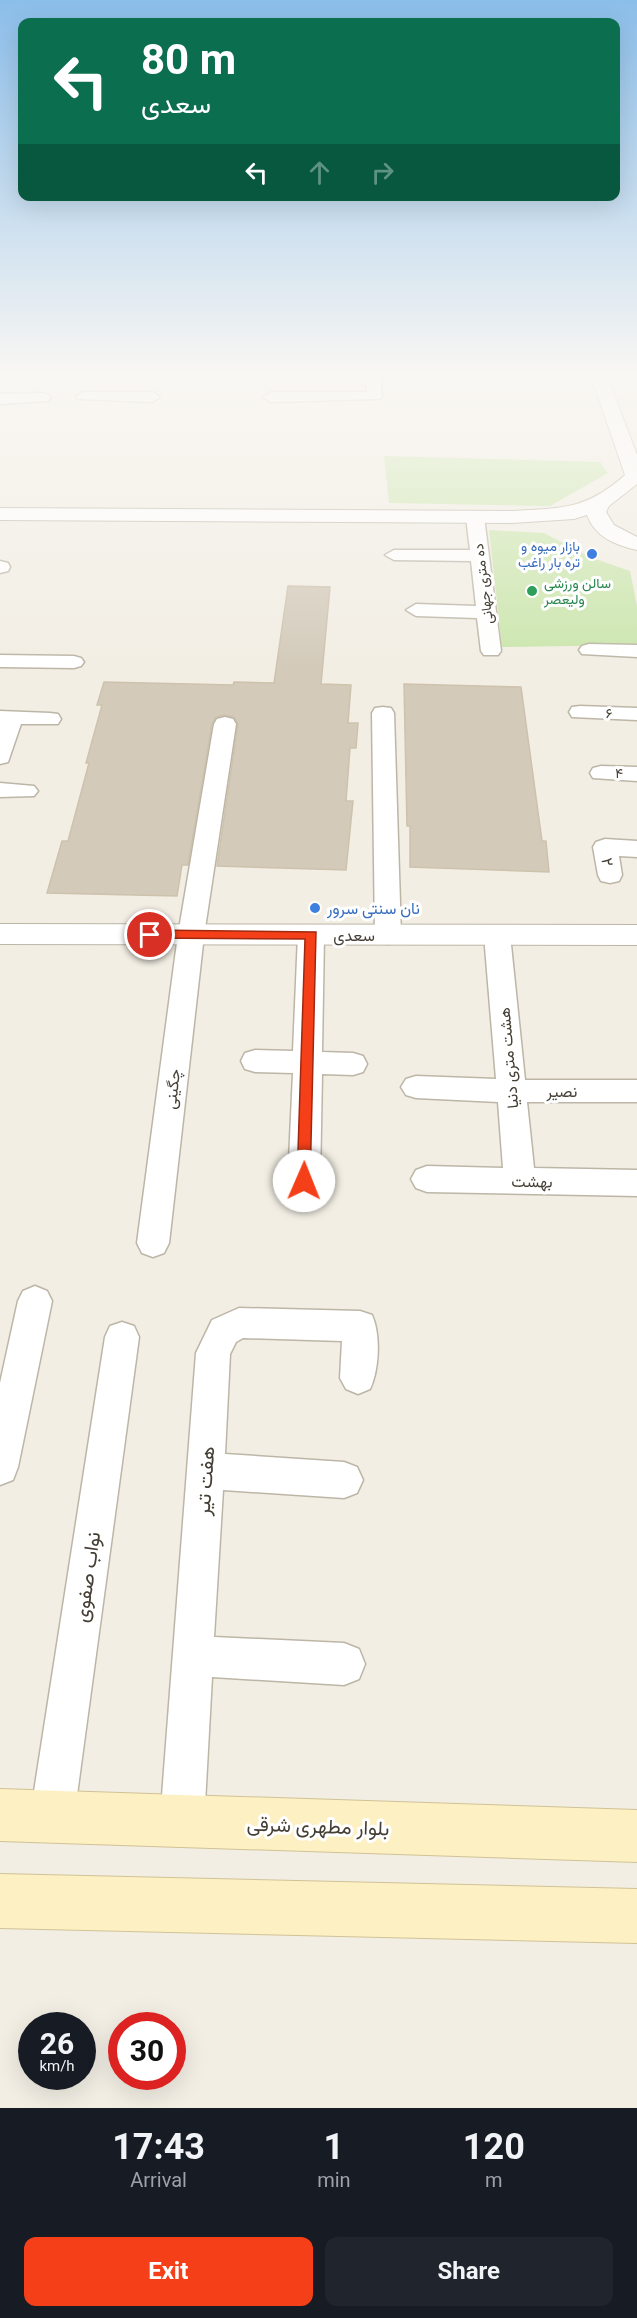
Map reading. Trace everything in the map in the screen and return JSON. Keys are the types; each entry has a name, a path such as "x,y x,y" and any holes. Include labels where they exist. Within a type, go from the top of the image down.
{"main road":[{"name":"بلوار مطهری شرقی","path":"0,1815 637,1836"},
{"path":"0,1901 637,1916"}],"street":[{"path":"627,543 598,522 596,512 608,498 635,476 633,471"},
{"path":"0,514 512,517 574,513 608,498 637,490"},
{"name":"ده متری جهانی","path":"475,517 491,651"},
{"path":"512,517 577,523 627,543"},
{"path":"394,555 480,556"},
{"path":"416,610 486,612"},
{"path":"589,650 637,651"},
{"path":"0,661 74,662"},
{"name":"۶","path":"580,712 637,714"},
{"path":"383,713 388,935"},
{"path":"0,757 7,717 50,719"},
{"name":"چگینی","path":"153,1243 191,935 225,723"},
{"name":"۴","path":"601,773 637,774"},
{"path":"0,790 26,791"},
{"name":"۲","path":"610,875 604,847 637,849"},
{"name":"سعدی","path":"0,934 637,935"},
{"path":"304,1181 311,935"},
{"name":"هشت متری دنیا","path":"497,935 520,1181"},
{"path":"255,1061 352,1064"},
{"name":"نصیر","path":"416,1086 511,1091 637,1091"},
{"name":"بهشت","path":"427,1179 637,1183"},
{"path":"0,1467 35,1301"},
{"name":"هفت تیر","path":"182,1822 213,1353 224,1331 239,1323 360,1326 358,1378"},
{"name":"نواب صفوی","path":"52,1817 122,1337"},
{"path":"206,1471 344,1480"},
{"path":"193,1656 344,1664"}],"green space":[{"path":"386,471 608,473 550,506 389,503"},
{"path":"489,530 544,533 590,557 630,571 637,606 637,645 502,647"}],"building":[{"path":"288,586 330,587 321,684 351,685 348,723 358,723 356,748 350,748 346,801 353,801 346,870 217,866 238,724 234,717 224,715 216,717 212,724 188,865 182,865 177,896 47,893 62,841 68,841 89,763 86,763 102,705 97,705 104,682 233,685 234,682 274,683"},
{"path":"404,684 521,687 542,841 546,841 549,872 410,867"}],"place":[{"name":"بازار میوه و تره بار راغب","path":"592,554"},
{"name":"سالن ورزشی ولیعصر","path":"532,591"},
{"name":"نان سنتی سرور","path":"315,908"}],"route":[{"path":"150,935 311,935 304,1181"}]}
